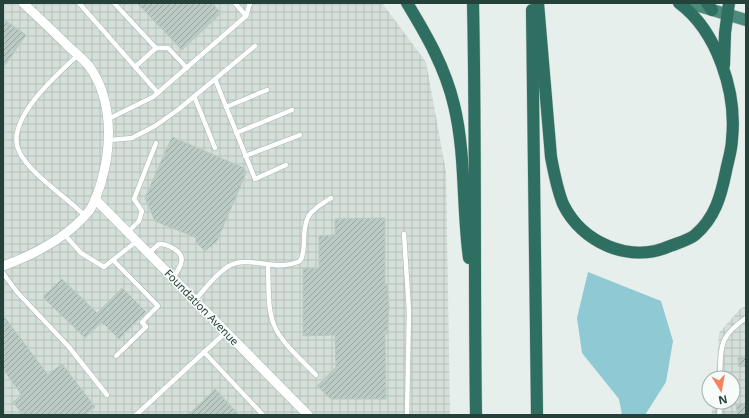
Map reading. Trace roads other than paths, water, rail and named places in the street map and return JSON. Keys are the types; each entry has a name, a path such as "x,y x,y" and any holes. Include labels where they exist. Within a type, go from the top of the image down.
{"highway":[{"path":"407,3 431,42 443,69 455,106 464,192 465,232 474,293"},
{"path":"473,3 476,183 474,293 476,415"},
{"path":"532,3 537,415"},
{"path":"538,3 554,178 564,204 572,218 590,236 611,248 635,253 658,252 695,236 717,209 732,138 732,113 724,69 726,15 729,3"},
{"path":"679,3 693,16 704,30 724,69"},
{"path":"689,3 709,7 726,15 746,20"}],"street":[{"path":"3,266 23,259 64,234 90,210 104,174 110,140 104,98 89,66 23,3"},
{"name":"Foundation Avenue","path":"95,199 308,415"}],"lane":[{"path":"79,3 158,92"},
{"path":"114,3 156,48"},
{"path":"235,3 246,16"},
{"path":"108,119 132,108 158,92 246,16 250,3"},
{"path":"110,140 132,138 155,126 179,110 215,78 255,46"},
{"path":"136,67 156,48 168,48 187,68"},
{"path":"78,55 22,115 17,133 18,151 28,164 84,215"},
{"path":"215,78 255,179 286,165"},
{"path":"226,107 267,90"},
{"path":"194,96 215,148"},
{"path":"236,132 292,110"},
{"path":"246,156 300,135"},
{"path":"128,232 139,221 142,210 134,199 156,143"},
{"path":"195,300 225,268 235,263 248,262 268,266 281,266 300,261 303,256 304,223 312,210 331,198"},
{"path":"64,234 81,253 104,267 137,241"},
{"path":"404,234 409,311 407,415"},
{"path":"149,253 159,244 168,245 176,250 182,259 181,264 173,278"},
{"path":"113,260 158,306 142,322 146,326 116,356"},
{"path":"268,266 269,306 274,324 280,335 316,375"},
{"path":"3,273 17,292 69,347 107,395"},
{"path":"721,370 723,341 734,327 746,318"},
{"path":"136,415 226,332"},
{"path":"204,352 263,415"}],"water":[{"path":"588,272 661,301 673,341 666,382 645,415 622,415 619,399 582,353 577,318"}]}
